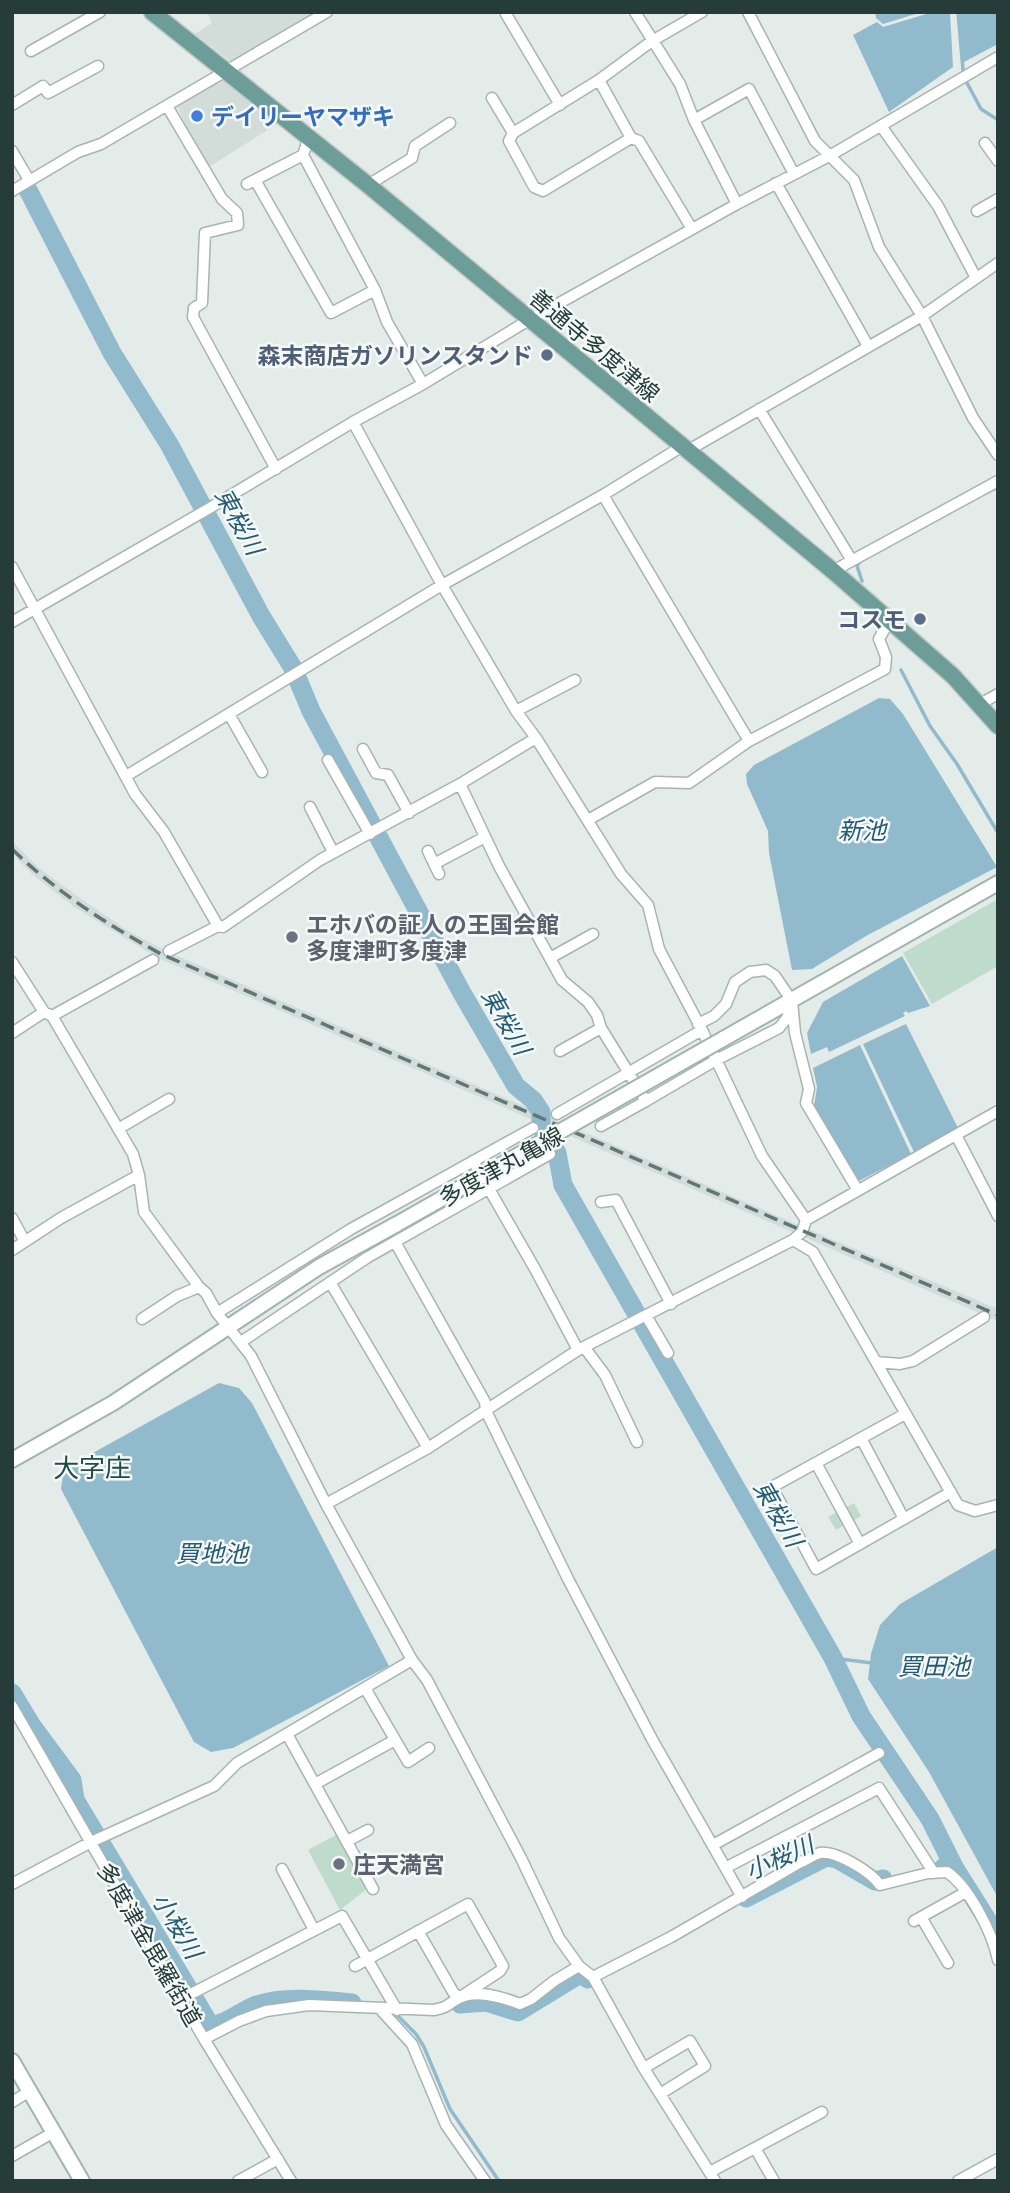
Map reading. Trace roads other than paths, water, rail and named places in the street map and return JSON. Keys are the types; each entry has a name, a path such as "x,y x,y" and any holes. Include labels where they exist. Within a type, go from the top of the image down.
{"main road":[{"name":"善通寺多度津線","path":"152,12 368,185 890,619 953,676 998,726"},
{"name":"多度津丸亀線","path":"12,1461 113,1404 319,1267 792,1002 998,883"},
{"path":"12,2061 82,2181"}],"street":[{"path":"31,51 100,12"},
{"path":"12,191 78,152 101,144 327,12"},
{"path":"635,12 680,84 694,120 737,204"},
{"path":"631,138 543,191 534,187 509,141 513,133 599,80 652,41 702,12"},
{"path":"748,12 815,141 854,180 879,247 922,316 973,418 998,456"},
{"path":"506,14 560,105"},
{"path":"12,622 529,320 831,155 998,57"},
{"path":"12,105 43,86 48,93 98,66"},
{"path":"599,80 631,138 639,141 692,229"},
{"path":"694,120 749,89 794,174"},
{"path":"492,98 513,133"},
{"path":"167,106 222,199 237,213 238,225 205,233 202,303 194,307 193,317 276,469"},
{"path":"368,185 412,158 415,146 450,123"},
{"path":"881,126 938,206 976,278"},
{"path":"309,137 303,155 251,182 331,313 375,289"},
{"path":"985,143 998,161"},
{"path":"12,151 29,180"},
{"path":"303,155 375,289 387,322 423,384"},
{"path":"776,183 869,346"},
{"path":"977,211 998,200"},
{"path":"126,776 442,586 922,316 998,263"},
{"path":"759,409 851,559"},
{"path":"353,422 442,586 516,711 536,738 621,874 648,905 659,949 762,1156 806,1220"},
{"path":"832,571 998,481"},
{"path":"603,495 749,741"},
{"path":"12,567 135,794 163,832 218,926"},
{"path":"588,820 655,782 689,783 749,741 884,669 886,657 879,639 890,619"},
{"path":"516,711 553,686 575,680"},
{"path":"980,704 998,694"},
{"path":"229,714 262,772"},
{"path":"169,951 218,926 223,927 333,852 460,785 536,738"},
{"path":"363,749 376,773 388,775 409,813"},
{"path":"328,760 376,831"},
{"path":"460,785 562,979 588,1002 597,1015 601,1028 646,1101"},
{"path":"310,807 333,852"},
{"path":"434,864 485,837"},
{"path":"428,851 439,874"},
{"path":"550,958 593,934"},
{"path":"12,1033 153,960"},
{"path":"12,962 48,1014 134,1154 144,1212 251,1356 326,1504 412,1660 427,1680 521,1858 559,1938 579,1966 593,1977 644,2068 712,2176 755,2148 822,2112"},
{"path":"557,1114 700,1027 726,1004 735,982 750,972 766,970 775,976 792,1002 795,1033 809,1089 806,1103 857,1189"},
{"path":"601,1126 716,1060 779,1028 787,1018 792,1002"},
{"path":"560,1051 601,1028"},
{"path":"118,1129 169,1099"},
{"path":"326,1504 428,1448 581,1349 793,1240 802,1232 806,1220 998,1111"},
{"path":"217,1313 351,1229 533,1128"},
{"path":"956,1135 998,1216"},
{"path":"241,1342 395,1242 550,1154"},
{"path":"473,1161 581,1349 605,1375 637,1443"},
{"path":"12,1250 24,1240 139,1175"},
{"path":"601,1202 616,1200 671,1304"},
{"path":"12,1218 24,1240"},
{"path":"793,1240 813,1251 958,1505 975,1511 998,1506"},
{"path":"395,1242 485,1402 486,1410 580,1602 653,1741 743,1896"},
{"path":"330,1282 428,1448"},
{"path":"142,1319 177,1296 199,1287"},
{"path":"876,1362 900,1364 913,1361 984,1317"},
{"path":"643,1319 668,1353"},
{"path":"905,1414 772,1487 816,1569 951,1492"},
{"path":"861,1438 904,1519"},
{"path":"816,1463 860,1544"},
{"path":"12,1884 92,1842 214,1786 237,1763 412,1660"},
{"path":"365,1688 408,1762 429,1748"},
{"name":"多度津金毘羅街道","path":"12,1706 204,2039 291,2181"},
{"path":"287,1734 373,1889"},
{"path":"315,1784 395,1740"},
{"path":"713,1845 879,1753"},
{"path":"727,1867 879,1788 932,1870"},
{"path":"347,1841 368,1830"},
{"path":"593,1977 671,1937 819,1853 835,1853 877,1882 932,1870 947,1872 962,1884 995,1945 998,1960"},
{"path":"282,1869 299,1889 314,1930"},
{"path":"948,1963 918,1919 966,1892"},
{"path":"204,2039 266,2011 309,2006 381,2010 441,2009 448,2007 500,1971 503,1966 468,1904 355,1966"},
{"path":"181,1998 342,1916 397,2010"},
{"path":"418,1931 459,1998 499,1996 520,2004 579,1966"},
{"path":"381,2010 412,2044 446,2125 485,2181"},
{"path":"644,2068 690,2042 705,2066 660,2094"},
{"path":"12,2102 30,2091"},
{"path":"12,2156 54,2132"},
{"path":"755,2148 774,2181"},
{"path":"238,2181 278,2159"},
{"path":"958,2181 998,2159"}],"water":[{"path":"875,12 922,12 883,24 876,18"},
{"path":"933,12 950,12 953,67 889,112 853,35 877,22 883,27"},
{"path":"959,12 998,12 998,44 962,63"},
{"name":"新池","path":"879,698 890,699 903,714 997,867 866,936 812,969 792,970 769,853 768,831 747,784 746,774 754,765"},
{"path":"902,956 930,1006 908,1013 906,1011 903,1013 905,1016 829,1052 827,1047 811,1054 807,1033 823,1002"},
{"path":"906,1024 958,1128 914,1152 863,1044"},
{"path":"860,1045 911,1154 858,1180 814,1106 817,1087 813,1068"},
{"name":"買地池","path":"219,1383 239,1388 252,1403 389,1666 233,1748 211,1752 194,1742 61,1489 64,1469"},
{"name":"買田池","path":"998,1547 998,1898 929,1772 868,1679 871,1654 880,1625 900,1604"}],"waterway":[{"path":"958,12 963,70"},
{"path":"967,83 981,109 998,120"},
{"name":"東桜川","path":"27,188 112,353 169,444 261,616 293,668 311,711 462,993 516,1086 533,1100 541,1112 541,1127 557,1153 563,1185 833,1658 861,1716 930,1819 954,1867"},
{"path":"988,492 998,487"},
{"path":"860,561 857,566 862,581"},
{"path":"901,670 930,726 957,764 998,833"},
{"path":"833,1658 872,1663"},
{"name":"小桜川","path":"12,1693 32,1726 72,1780 75,1800 210,2025 227,2021 254,2006 278,2000 352,2003"},
{"name":"小桜川","path":"746,1898 826,1857 837,1859 875,1881 883,1879"},
{"name":"小桜川","path":"943,1868 954,1867 998,1937"},
{"name":"小桜川","path":"460,2004 486,2002 518,2012 577,1976 582,1975 588,1979"},
{"path":"395,2013 416,2034 450,2109 499,2181"}],"railway":[{"path":"12,849 83,907 161,954 998,1315"}],"place":[{"name":"デイリーヤマザキ","path":"197,116"},
{"name":"森末商店ガソリンスタンド","path":"547,355"},
{"name":"コスモ","path":"920,619"},
{"name":"エホバの証人の王国会館 多度津町多度津","path":"292,937"},
{"name":"庄天満宮","path":"339,1864"}],"district":[{"name":"大字庄","path":"92,1467"}]}
